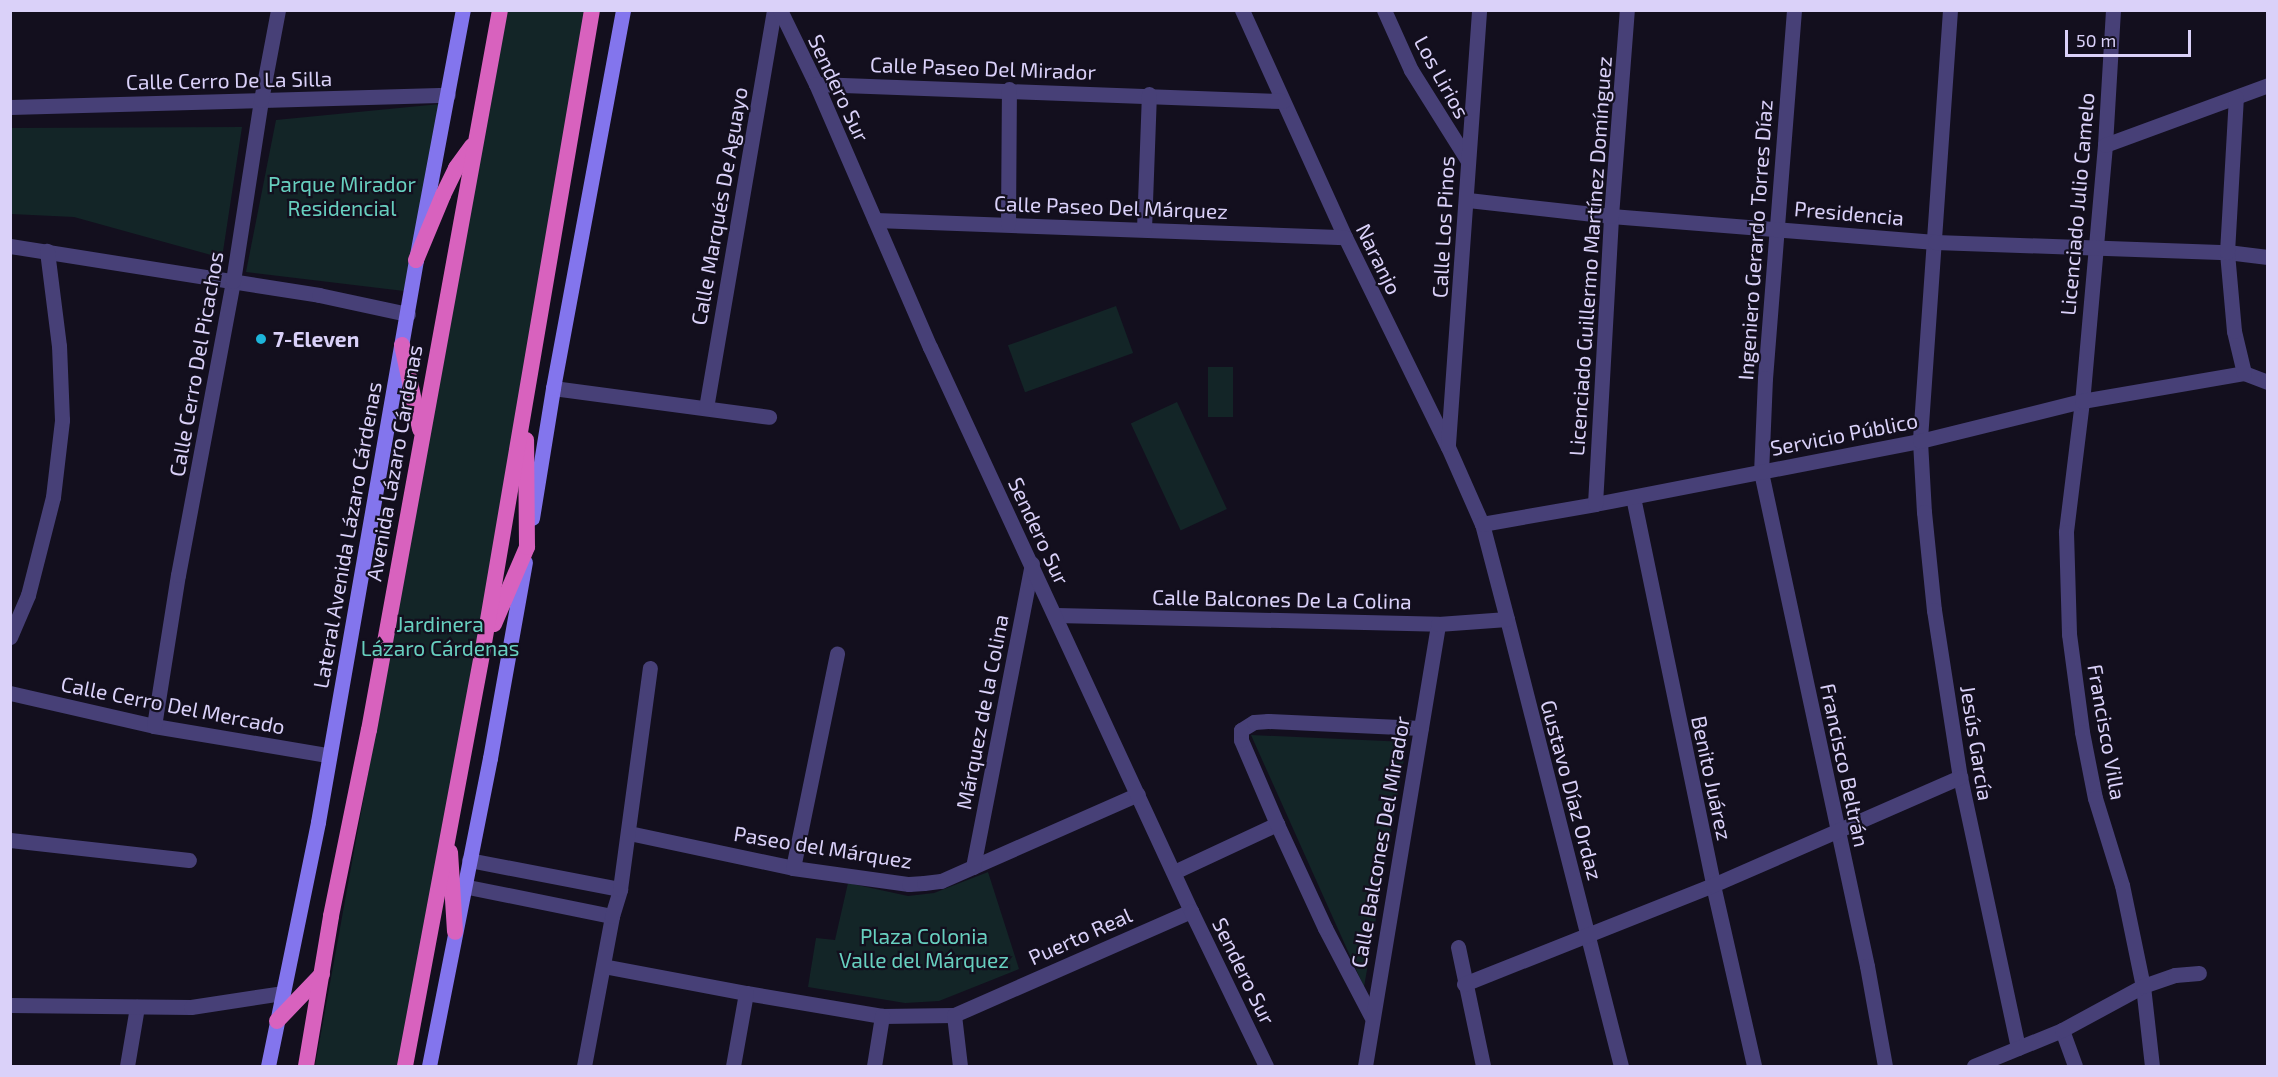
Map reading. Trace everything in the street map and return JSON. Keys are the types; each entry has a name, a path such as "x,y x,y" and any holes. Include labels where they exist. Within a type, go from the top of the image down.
{"highway":[{"name":"Avenida Lázaro Cárdenas","path":"306,1066 500,10"},
{"path":"405,1066 483,649 592,12"},
{"path":"416,260 447,186 474,143"},
{"path":"402,345 422,439"},
{"path":"483,649 527,547 526,400"},
{"path":"453,802 448,830 455,932"},
{"path":"277,1021 322,974"}],"main road":[{"name":"Lateral Avenida Lázaro Cárdenas","path":"268,1066 318,822 416,260 463,10"},
{"path":"429,1066 463,885 490,758 553,388 623,10"}],"street":[{"name":"Calle Cerro Del Picachos","path":"154,726 178,575 233,281 261,100 278,10"},
{"name":"Calle Marqués De Aguayo","path":"706,408 774,10"},
{"name":"Sendero Sur","path":"780,10 816,84 930,347 1191,910 1266,1066"},
{"name":"Naranjo","path":"1242,10 1344,237 1448,447 1482,524"},
{"name":"Los Lirios","path":"1384,10 1411,70 1468,161"},
{"name":"Calle Los Pinos","path":"1448,447 1468,200 1468,161 1479,10"},
{"name":"Licenciado Guillermo Martínez Domínguez","path":"1595,504 1611,216 1627,10"},
{"name":"Ingeniero Gerardo Torres Díaz","path":"1761,472 1765,378 1794,10"},
{"name":"Jesús García","path":"1950,10 1920,441 1924,512 1934,610 1960,777 2018,1048"},
{"name":"Licenciado Julio Camelo","path":"2082,401 2094,247 2105,145 2113,10"},
{"name":"Calle Paseo Del Mirador","path":"816,84 1149,94 1283,101"},
{"path":"2105,145 2268,84"},
{"path":"1008,224 1010,89"},
{"path":"1144,229 1149,94"},
{"name":"Calle Cerro De La Silla","path":"10,107 448,95"},
{"path":"2236,97 2227,252 2234,331 2244,373 2268,382"},
{"name":"Presidencia","path":"1468,200 1611,216 1935,242 2227,252 2268,257"},
{"name":"Calle Paseo Del Márquez","path":"876,220 1344,237"},
{"path":"10,246 319,295 408,314"},
{"path":"10,637 28,595 53,497 62,420 59,346 46,251"},
{"name":"Servicio Público","path":"1482,524 1920,441 2082,401 2192,384 2213,376 2244,373"},
{"path":"553,388 769,417"},
{"name":"Francisco Villa","path":"2082,401 2066,532 2069,634 2082,732 2095,798 2121,885 2143,986 2152,1066"},
{"name":"Francisco Beltrán","path":"1761,472 1867,966 1885,1066"},
{"name":"Benito Juárez","path":"1633,497 1713,885 1754,1066"},
{"name":"Gustavo Díaz Ordaz","path":"1482,524 1621,1066"},
{"name":"Márquez de la Colina","path":"973,867 1032,564"},
{"name":"Calle Balcones De La Colina","path":"1056,615 1438,624 1507,619"},
{"name":"Calle Balcones Del Mirador","path":"1365,1066 1371,1016 1438,624"},
{"path":"793,868 837,653"},
{"path":"584,1066 612,916 620,890 650,668"},
{"name":"Calle Cerro Del Mercado","path":"10,693 154,726 328,755"},
{"path":"1371,1016 1325,928 1277,824 1240,740 1241,730 1246,725 1268,721 1421,728"},
{"path":"1464,984 1713,885 1960,777"},
{"name":"Paseo del Márquez","path":"629,833 793,868 909,884 941,881 1138,794"},
{"path":"1174,872 1277,824"},
{"path":"10,840 189,860"},
{"path":"469,860 620,890"},
{"path":"463,885 612,916"},
{"name":"Puerto Real","path":"954,1015 1191,910"},
{"path":"1458,947 1483,1066"},
{"path":"603,966 882,1016 954,1015 960,1066"},
{"path":"1974,1066 2062,1030 2143,986 2175,975 2199,973"},
{"path":"10,1005 191,1007 282,993"},
{"path":"733,1066 746,993"},
{"path":"128,1066 137,1007"},
{"path":"874,1066 882,1016"},
{"path":"2062,1030 2075,1066"}],"green space":[{"name":"Jardinera Lázaro Cárdenas","path":"500,11 596,11 402,1066 315,1066 407,559"},
{"name":"Parque Mirador Residencial","path":"440,104 404,291 246,272 276,120"},
{"path":"242,127 222,258 74,217 11,214 11,128"},
{"path":"1116,306 1133,353 1025,392 1008,345"},
{"path":"1208,367 1233,367 1233,417 1208,417"},
{"path":"1177,402 1227,509 1181,530 1131,424"},
{"path":"1251,735 1407,742 1364,987"},
{"name":"Plaza Colonia Valle del Márquez","path":"988,872 1019,969 939,1001 905,1003 808,987 816,938 835,940 848,883 908,896 934,893"}],"place":[{"name":"7-Eleven","path":"261,339"}]}
